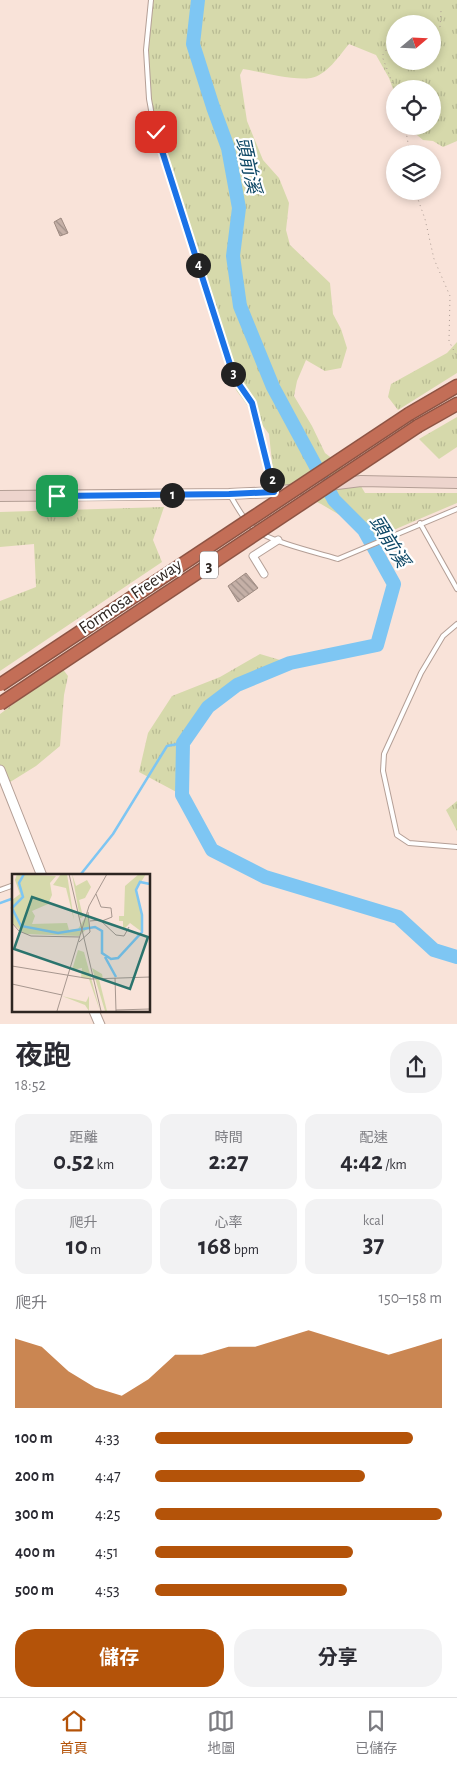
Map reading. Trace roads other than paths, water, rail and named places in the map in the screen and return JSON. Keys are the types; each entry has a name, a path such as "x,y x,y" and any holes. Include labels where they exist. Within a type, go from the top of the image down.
{"highway":[{"name":"Formosa Freeway","path":"0,685 409,414 457,386"},
{"name":"Formosa Freeway","path":"0,704 418,426 457,404"}],"main road":[{"path":"0,496 229,494 274,492 361,481 457,482"}],"street":[{"path":"264,574 253,556 278,540"},
{"path":"0,770 41,874"},
{"path":"94,1012 100,1024"}],"lane":[{"path":"151,0 146,50 149,100 156,132 234,377 252,403 274,492"},
{"path":"229,494 239,510 256,530 278,540 338,559 457,509"},
{"path":"420,523 457,589"},
{"path":"457,624 443,636 421,673 384,754 383,770 397,835 409,843 457,847"},
{"path":"0,890 12,886"}],"waterway":[{"name":"頭前溪","path":"198,0 193,44 228,148 239,208 233,256 240,306 273,387 334,500 364,530 394,584 377,645 290,663 237,685 208,707 183,743 182,795 212,850 265,877 398,917 434,950 457,957"},
{"path":"81,874 113,834 167,746 183,743"},
{"path":"0,903 12,899"}]}
